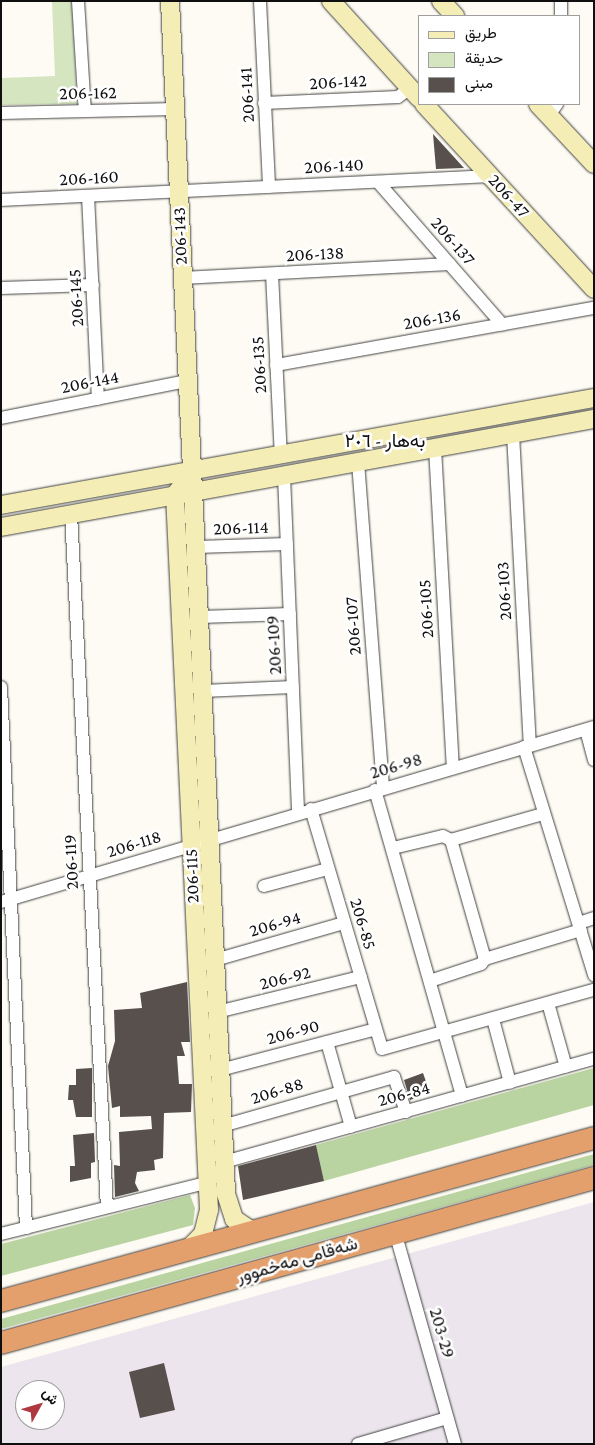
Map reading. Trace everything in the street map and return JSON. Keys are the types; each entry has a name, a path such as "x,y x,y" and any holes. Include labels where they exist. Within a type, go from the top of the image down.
{"highway":[{"path":"1,1301 594,1138"},
{"name":"شەقامی مەخموور","path":"1,1343 594,1178"}],"street":[{"path":"78,1 85,111"},
{"name":"206-143","path":"170,1 186,381 194,492"},
{"name":"206-141","path":"260,1 269,187"},
{"path":"331,1 414,93"},
{"path":"441,1 454,15"},
{"path":"560,15 561,1"},
{"name":"206-142","path":"264,103 398,97 414,93"},
{"name":"206-47","path":"425,105 594,289"},
{"path":"550,107 594,164"},
{"name":"206-162","path":"1,113 175,109"},
{"name":"206-140","path":"178,191 490,176"},
{"name":"206-137","path":"378,182 502,324"},
{"name":"206-160","path":"1,200 178,191"},
{"name":"206-145","path":"88,196 98,399"},
{"name":"206-138","path":"182,278 450,264"},
{"name":"206-135","path":"272,274 281,454"},
{"path":"1,288 92,285"},
{"name":"206-136","path":"276,365 594,308"},
{"name":"206-144","path":"1,418 186,381"},
{"path":"1,505 594,398"},
{"path":"1,527 594,419"},
{"name":"206-103","path":"512,434 527,746 543,814 593,972"},
{"name":"206-105","path":"434,448 453,768"},
{"name":"206-107","path":"358,462 379,789 393,848 462,1096"},
{"path":"176,495 193,471"},
{"name":"206-109","path":"284,476 293,687 304,810"},
{"name":"206-115","path":"194,492 226,1203"},
{"name":"206-115","path":"176,495 208,1206 203,1234 188,1249"},
{"name":"206-119","path":"71,514 107,1208"},
{"name":"206-114","path":"197,547 287,544"},
{"path":"200,617 290,614"},
{"path":"1,687 7,901 26,1228"},
{"path":"203,691 293,687"},
{"path":"590,728 594,760"},
{"name":"206-98","path":"210,843 304,810 590,728"},
{"name":"206-85","path":"304,810 328,868 382,1049 445,1034"},
{"path":"393,848 443,836 451,840 543,814"},
{"path":"451,840 485,959"},
{"name":"206-118","path":"7,901 191,846 210,843"},
{"path":"264,886 328,868"},
{"path":"430,980 481,964 485,959 580,926 594,918"},
{"name":"206-94","path":"215,960 344,923"},
{"name":"206-92","path":"217,1012 361,977"},
{"path":"445,1034 594,990"},
{"path":"548,1003 566,1067"},
{"path":"493,1019 510,1083"},
{"name":"206-90","path":"220,1070 376,1029"},
{"path":"327,1042 351,1126"},
{"name":"206-84","path":"224,1162 594,1059"},
{"name":"206-88","path":"222,1126 341,1090 394,1077 406,1112"},
{"path":"1,1234 206,1183"},
{"path":"208,1206 226,1203 241,1225 257,1231"},
{"name":"203-29","path":"395,1232 455,1444"},
{"path":"358,1444 448,1418"}],"shaded area":[{"path":"594,1202 594,1444 1,1444 1,1367"}],"green space":[{"path":"52,1 72,1 77,104 1,105 1,78 55,76"},
{"path":"594,1068 594,1105 324,1181 316,1145"},
{"path":"594,1154 594,1165 1,1329 1,1319"},
{"path":"190,1195 195,1208 193,1225 1,1276 1,1244"}],"building":[{"path":"433,134 464,168 436,169"},
{"path":"187,982 190,1042 181,1042 185,1056 177,1056 179,1084 192,1084 191,1112 164,1113 163,1158 154,1160 155,1170 137,1172 135,1183 139,1191 115,1197 114,1165 120,1166 119,1132 152,1129 151,1116 120,1117 120,1106 112,1108 108,1066 115,1041 114,1010 142,1008 140,993"},
{"path":"92,1068 92,1117 76,1117 73,1100 68,1100 69,1085 76,1085 76,1069"},
{"path":"423,1073 430,1093 410,1100 404,1080"},
{"path":"94,1133 95,1162 91,1163 91,1178 70,1182 70,1166 75,1166 73,1135"},
{"path":"316,1145 324,1181 243,1200 238,1166"},
{"path":"164,1363 175,1410 140,1418 129,1372"}],"district":[{"name":"بەهار - ٢٠٦","path":"385,441"}]}
